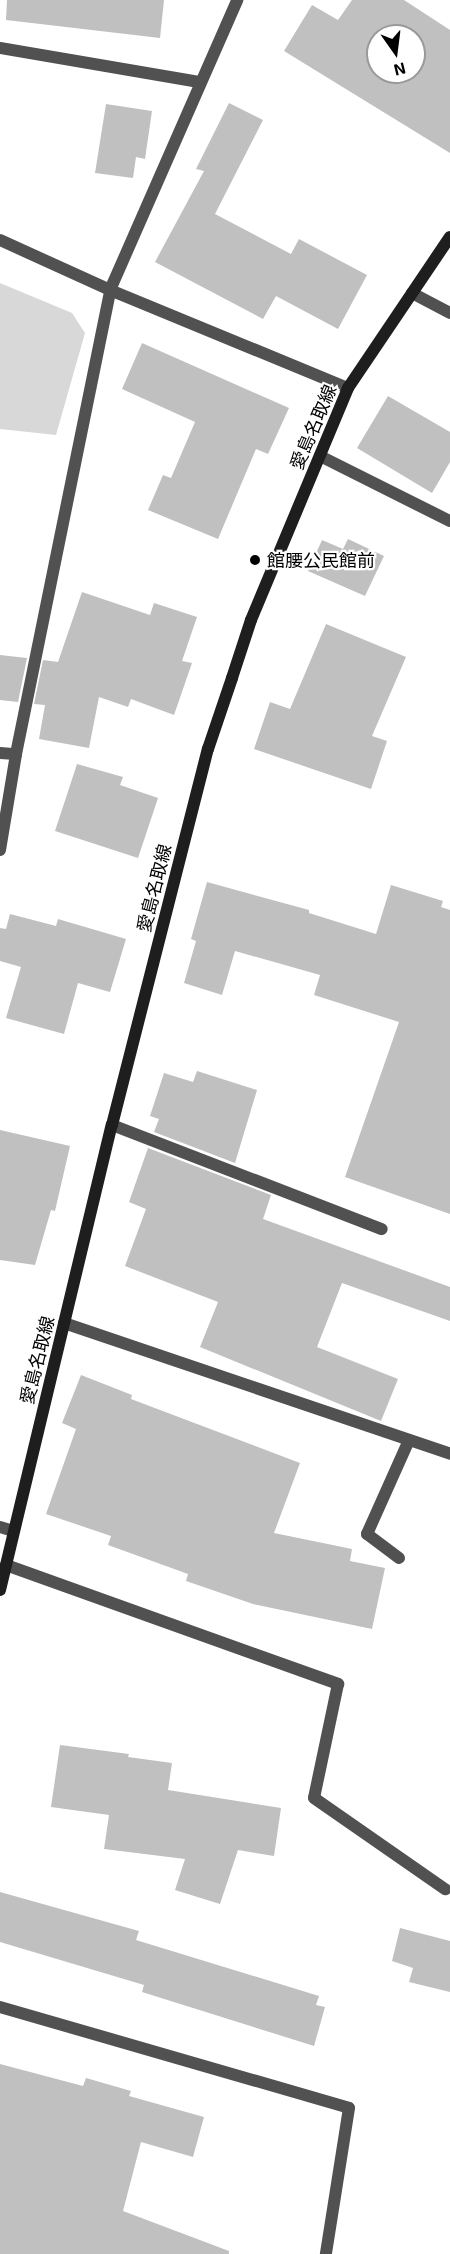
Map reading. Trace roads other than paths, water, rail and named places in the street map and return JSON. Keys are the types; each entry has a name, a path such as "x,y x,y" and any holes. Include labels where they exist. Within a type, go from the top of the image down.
{"main road":[{"name":"愛島名取線","path":"0,1590 112,1125 208,749 251,620 348,388 450,237"}],"street":[{"path":"0,850 16,754 111,290 199,82 237,0"},
{"path":"0,48 199,82"},
{"path":"0,240 111,290 348,388"},
{"path":"412,293 450,313"},
{"path":"320,456 450,521"},
{"path":"0,753 16,754"},
{"path":"112,1125 382,1229"},
{"path":"64,1323 450,1454"},
{"path":"399,1558 367,1534 409,1440"},
{"path":"0,1527 13,1531"},
{"path":"6,1565 338,1684 314,1798 445,1889"},
{"path":"0,2007 349,2108 326,2254"}],"place":[{"name":"館腰公民館前","path":"255,560"}]}
